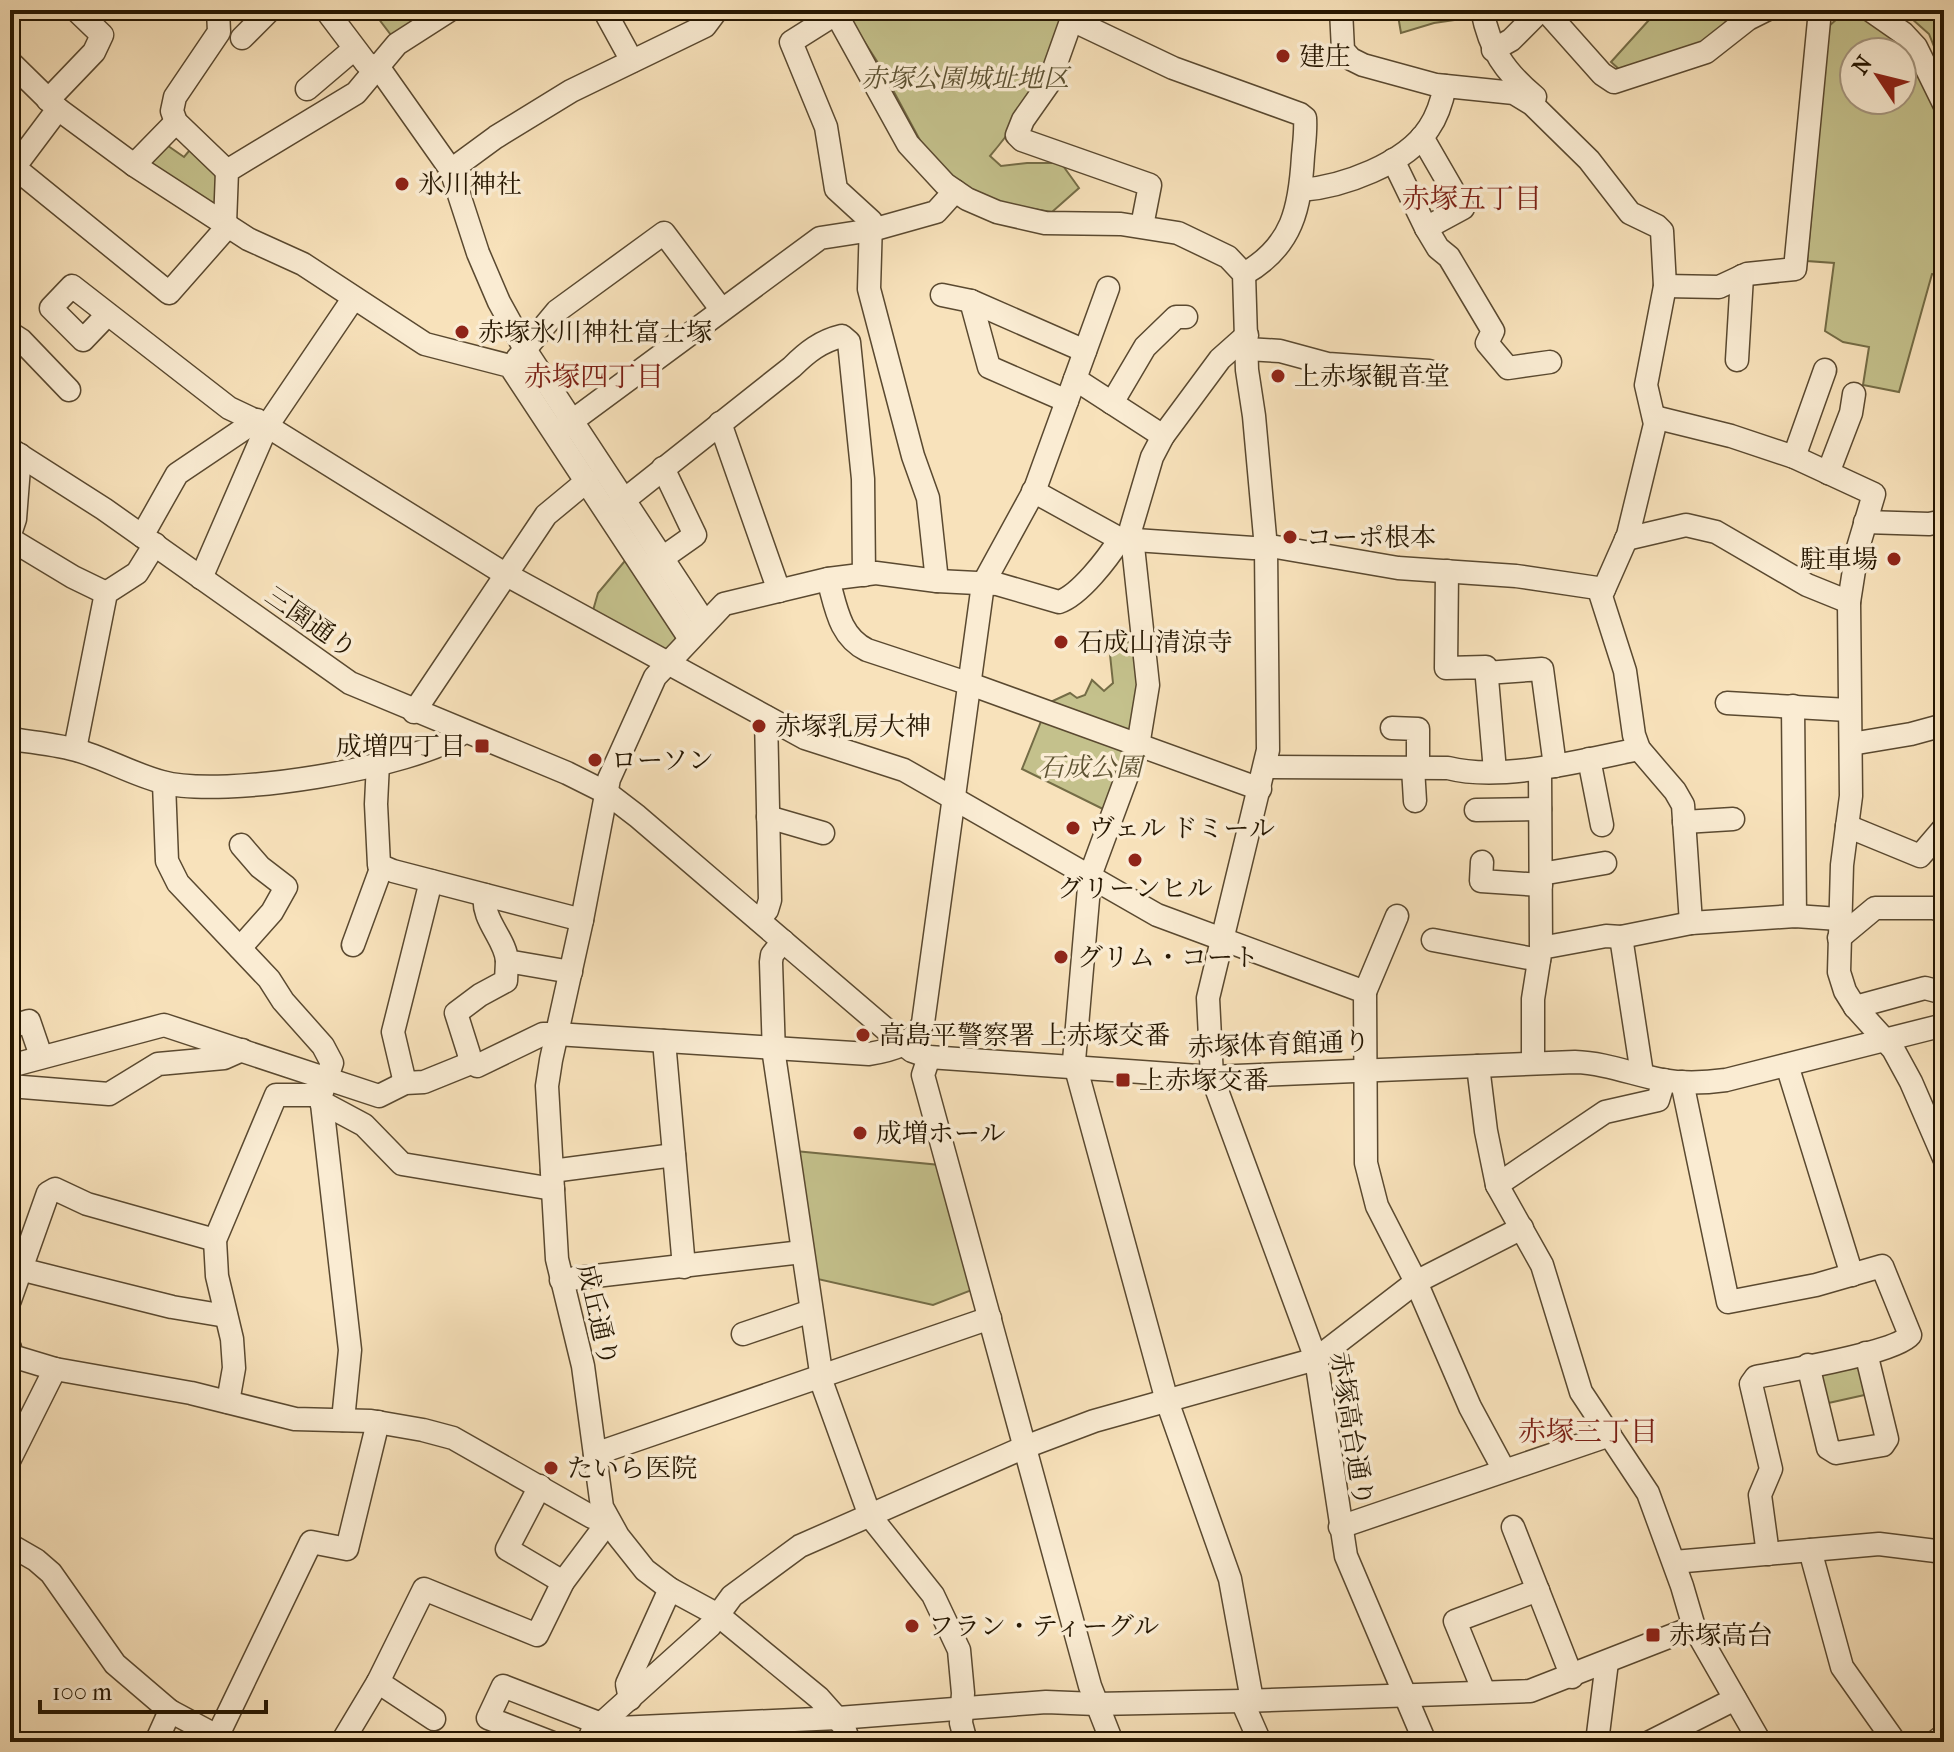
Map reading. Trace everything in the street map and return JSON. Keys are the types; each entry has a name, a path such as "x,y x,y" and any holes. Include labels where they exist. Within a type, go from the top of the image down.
{"street":[{"path":"76,10 102,35 94,52 53,104 12,170 169,293 227,225 227,171 176,122 172,111 175,97 219,32 212,14"},
{"path":"242,38 270,10"},
{"path":"326,10 366,63 379,68 451,170 478,253 518,358 698,631"},
{"path":"227,171 356,93 397,44 450,10"},
{"path":"604,10 632,61"},
{"path":"451,170 496,137 571,91 705,26 717,10"},
{"path":"1341,10 1343,50 1351,59 1415,80 1514,93 1532,104 1556,127 1604,177 1630,213 1662,231 1665,286 1646,385 1647,400 1654,417 1641,489 1626,539 1601,596 1625,671 1634,735 1639,749 1683,805 1691,923"},
{"path":"1482,10 1493,50 1506,69 1545,107 1556,127"},
{"path":"1493,50 1511,40 1543,10 1602,74 1614,82 1706,52 1748,19 1766,10"},
{"path":"1665,286 1719,287 1742,276 1795,269 1820,10"},
{"path":"1870,10 1903,33 1916,47 1944,104"},
{"path":"937,581 928,498 913,456 869,289 871,221 836,189 826,127 791,42 835,12 908,144 955,191 986,208 1045,223 1142,226 1178,233 1228,257 1244,274 1255,268 1286,236 1301,190 1306,122 1302,116 1173,68 1073,15 1049,83 1023,120 1017,135 1022,140 1150,185 1142,226"},
{"path":"307,89 354,49"},
{"path":"10,62 53,104 134,165 248,239 303,264 425,344 518,358"},
{"path":"1301,190 1325,187 1359,176 1393,160 1422,137 1441,106 1445,86"},
{"path":"134,165 176,122"},
{"path":"1422,137 1463,208 1426,228"},
{"path":"1393,160 1426,228 1438,248 1449,257 1493,331 1487,343 1508,368 1550,362"},
{"path":"564,427 820,238 872,230 936,212 955,191"},
{"path":"518,358 557,311 664,233 721,309"},
{"name":"赤塚高台通り","path":"1244,274 1247,370 1266,548 1268,750 1207,1003 1212,1077 1316,1359 1340,1527 1351,1571 1425,1742"},
{"path":"1737,360 1742,276"},
{"path":"469,1061 477,1066 543,1034 869,1054 915,1038 923,1023 983,584 1033,491 1108,288"},
{"path":"942,295 971,301 1085,351"},
{"path":"201,578 262,423 353,299"},
{"path":"971,301 989,367 1067,401"},
{"path":"107,315 229,408 262,423 505,574 805,738 904,770 1157,915 1365,992"},
{"path":"1112,403 1145,347 1176,317 1186,317"},
{"path":"10,333 21,340 69,390"},
{"path":"616,507 807,352 829,339 842,336 849,342 863,479 864,575"},
{"path":"1260,1742 1247,1701 1230,1579 1167,1401 1074,1068 1090,876 1138,746 1148,685 1126,540 1152,457 1163,436 1220,359 1247,342 1328,364 1429,371"},
{"path":"1794,457 1825,370"},
{"path":"1075,379 1163,436"},
{"path":"1828,473 1851,413 1854,394"},
{"path":"1654,417 1731,436 1794,457 1874,494 1857,551 1849,602 1851,796 1839,929 1839,972 1845,991 1855,1007 1893,1049 1944,1158"},
{"path":"75,749 106,593 137,573 177,474 262,423"},
{"path":"720,423 779,591"},
{"path":"564,427 587,481 616,507"},
{"path":"15,452 15,519 10,536 73,577 106,593"},
{"name":"三園通り","path":"15,452 149,540 335,674 414,712 567,773 607,793"},
{"path":"654,564 695,535 663,468"},
{"path":"414,712 546,515 587,481"},
{"path":"1033,491 1126,540 1276,547 1398,568 1516,576 1604,589"},
{"path":"1865,522 1929,524 1944,521"},
{"path":"1626,539 1686,525 1716,532 1807,585 1849,602"},
{"name":"成丘通り","path":"849,1742 838,1718 819,1698 718,1615 670,1589 645,1570 608,1522 598,1490 583,1366 557,1259 547,1086 609,779 655,677 724,604 828,579 876,573 937,581 997,584 1059,602 1067,599 1126,540"},
{"path":"1447,571 1446,668 1486,667 1495,771"},
{"path":"828,579 840,622 855,644 1138,746 1263,778 1416,768 1448,768 1463,772 1548,767 1639,749"},
{"path":"1486,673 1542,669 1548,767 1540,809 1540,954 1533,999 1533,1062"},
{"path":"1727,703 1848,710"},
{"path":"1793,706 1795,916"},
{"path":"759,920 770,900 766,717"},
{"path":"1851,744 1944,725"},
{"path":"1392,728 1418,729 1415,801"},
{"path":"10,739 75,749 164,783 240,787 349,771 447,744 464,732"},
{"path":"1589,759 1602,825"},
{"path":"378,763 376,804 379,865 582,920"},
{"path":"164,783 167,861 178,883 269,979 283,1001 330,1055 331,1073 322,1092 350,1350 343,1420"},
{"name":"赤塚体育館通り","path":"607,793 903,1044 929,1057 1212,1077 1533,1062 1588,1063 1663,1079 1726,1080 1944,1025"},
{"path":"1476,810 1540,809"},
{"path":"768,817 823,833"},
{"path":"1684,822 1733,819"},
{"path":"1847,826 1920,856 1944,828"},
{"path":"240,948 272,912 286,887 260,867 241,845"},
{"path":"1482,862 1481,881 1541,880 1605,863"},
{"path":"353,945 382,866"},
{"path":"405,1083 393,1032 431,881"},
{"path":"228,1402 234,1368 232,1339 217,1276 215,1240 276,1095 322,1092 379,1096 405,1083 424,1082 466,1065 469,1054 456,1013 506,981 507,952 499,942 485,908 485,895"},
{"path":"1433,940 1540,954 1606,936 1621,937 1691,923 1795,916 1839,929 1875,908 1933,908 1944,911"},
{"path":"1397,916 1365,992 1366,1163 1370,1185 1470,1407 1504,1470"},
{"path":"1621,937 1728,1302 1816,1285 1882,1266 1910,1335 1906,1341 1866,1353 1756,1377 1751,1384 1771,1469 1760,1495 1768,1554"},
{"path":"783,941 772,955 771,962 773,1048 821,1377 870,1516 933,1595 959,1650 961,1723 966,1742"},
{"path":"507,961 571,972"},
{"path":"1855,1007 1925,988 1944,993"},
{"path":"10,1027 29,1021 41,1056"},
{"path":"10,1084 41,1056 164,1025 242,1050 322,1092 364,1125 402,1164 552,1180 674,1155"},
{"path":"664,1041 684,1267"},
{"path":"10,1084 109,1094 158,1064 224,1058 242,1050"},
{"path":"929,1057 923,1075 1096,1704 1112,1742"},
{"path":"1787,1065 1852,1275"},
{"path":"1478,1066 1497,1185 1542,1265 1581,1392 1648,1493 1694,1627 1760,1742"},
{"path":"1497,1185 1605,1112 1658,1100 1663,1079"},
{"path":"10,1300 48,1193 55,1189 87,1204 215,1240"},
{"path":"577,1742 594,1732 710,1626 732,1596 785,1555 816,1538 1025,1447 1094,1421 1316,1359 1416,1282 1522,1228"},
{"path":"561,1280 802,1252"},
{"path":"20,1269 172,1307 226,1316"},
{"path":"743,1334 811,1311"},
{"path":"595,1454 990,1318"},
{"path":"10,1348 12,1356 55,1369 191,1393 295,1419 378,1422 453,1438 592,1517 608,1522 563,1582 537,1635 424,1589 378,1682 342,1742"},
{"path":"1808,1365 1828,1448 1836,1453 1883,1445 1887,1439 1866,1353"},
{"path":"10,1459 55,1369"},
{"path":"10,1545 51,1573 115,1664 170,1711 223,1740 311,1542 347,1549 378,1422"},
{"path":"1340,1527 1610,1435"},
{"path":"540,1486 507,1549 563,1582"},
{"path":"1513,1527 1572,1677"},
{"path":"1674,1562 1879,1544 1944,1552"},
{"path":"1810,1550 1842,1667 1895,1742"},
{"path":"630,1699 627,1684 670,1589"},
{"path":"1484,1692 1455,1621 1538,1590"},
{"path":"550,1742 488,1718 503,1686 594,1732 1046,1702 1247,1701 1534,1690 1694,1627"},
{"path":"1597,1742 1607,1662"},
{"path":"378,1682 434,1719"},
{"path":"1650,1742 1735,1699"},
{"path":"156,1742 170,1711"},
{"path":"1935,1742 1944,1735"}],"green space":[{"path":"372,10 445,10 397,43"},
{"name":"赤塚公園城址地区","path":"844,10 1070,10 1027,104 990,156 1001,166 1061,163 1079,188 1052,212 995,203 960,189 922,144 880,66"},
{"path":"1397,10 1469,10 1469,18 1434,23 1401,33"},
{"path":"1658,10 1724,10 1728,14 1723,26 1699,44 1620,70 1611,62"},
{"path":"1847,10 1856,10 1891,36 1838,36 1838,116 1918,116 1918,68 1944,122 1944,275 1932,274 1899,392 1863,385 1869,347 1843,342 1825,331 1834,263 1807,261 1829,26"},
{"path":"1902,10 1944,11 1944,51 1937,54 1929,34"},
{"path":"161,141 184,157 195,144 223,170 221,218 138,164"},
{"path":"629,556 680,641 666,655 592,614 598,593"},
{"path":"1135,641 1142,684 1134,732 1046,704 1070,693 1077,698 1085,695 1092,680 1104,691 1113,683 1109,645"},
{"name":"石成公園","path":"1042,719 1128,752 1109,812 1022,769"},
{"path":"795,1151 940,1165 972,1290 933,1305 813,1278"},
{"path":"1857,1364 1869,1394 1824,1404 1820,1371"}],"place":[{"name":"建庄","path":"1283,56"},
{"name":"氷川神社","path":"402,184"},
{"name":"赤塚氷川神社富士塚","path":"462,332"},
{"name":"上赤塚観音堂","path":"1278,376"},
{"name":"コーポ根本","path":"1290,537"},
{"name":"駐車場","path":"1894,559"},
{"name":"石成山清涼寺","path":"1061,642"},
{"name":"赤塚乳房大神","path":"759,726"},
{"name":"成増四丁目","path":"482,746"},
{"name":"ローソン","path":"595,760"},
{"name":"ヴェル ドミール","path":"1073,828"},
{"name":"グリーンヒル","path":"1135,860"},
{"name":"グリム・コート","path":"1061,957"},
{"name":"高島平警察署 上赤塚交番","path":"863,1035"},
{"name":"上赤塚交番","path":"1123,1080"},
{"name":"成増ホール","path":"860,1133"},
{"name":"たいら医院","path":"551,1468"},
{"name":"フラン・ティーグル","path":"912,1626"},
{"name":"赤塚高台","path":"1653,1635"}],"district":[{"name":"赤塚五丁目","path":"1472,198"},
{"name":"赤塚四丁目","path":"594,376"},
{"name":"赤塚三丁目","path":"1588,1431"}]}
